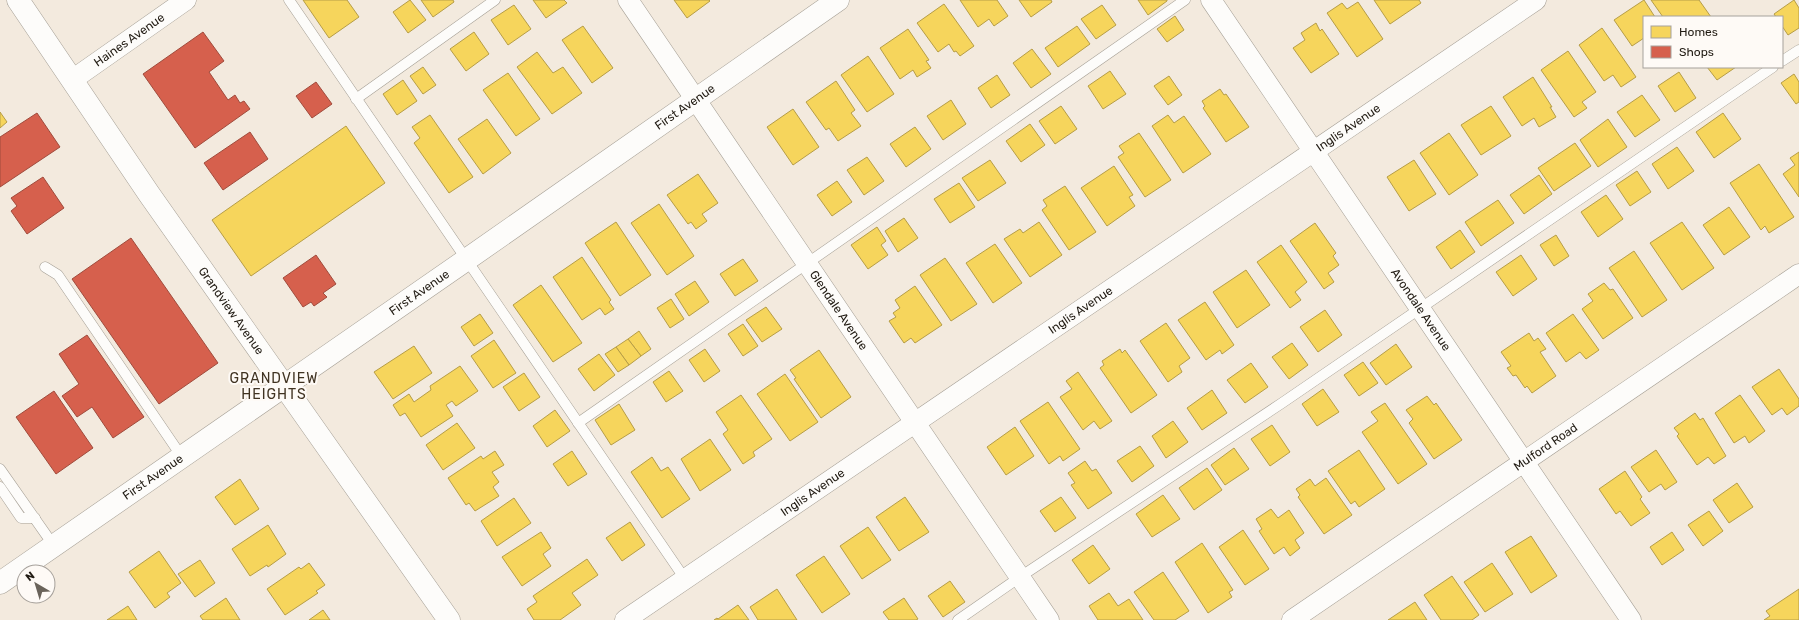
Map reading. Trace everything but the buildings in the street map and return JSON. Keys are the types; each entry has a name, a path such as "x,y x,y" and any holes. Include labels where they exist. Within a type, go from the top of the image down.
{"street":[{"name":"Grandview Avenue","path":"18,0 149,194 449,620"},
{"name":"Haines Avenue","path":"72,80 186,0"},
{"name":"Glendale Avenue","path":"628,0 1049,620"},
{"name":"First Avenue","path":"0,583 838,0"},
{"name":"Avondale Avenue","path":"1211,0 1631,620"},
{"name":"Inglis Avenue","path":"625,620 1536,0"},
{"name":"Mulford Road","path":"1292,620 1799,274"}],"lane":[{"path":"289,0 685,579"},
{"path":"356,99 495,0"},
{"path":"578,423 1185,0"},
{"path":"1783,60 1799,50"},
{"path":"958,620 1020,577 1282,403 1772,68"},
{"path":"45,266 58,275 182,457"},
{"path":"0,468 54,546"},
{"path":"0,487 21,518 35,518"}],"district":[{"name":"GRANDVIEW HEIGHTS","path":"274,386"}]}
